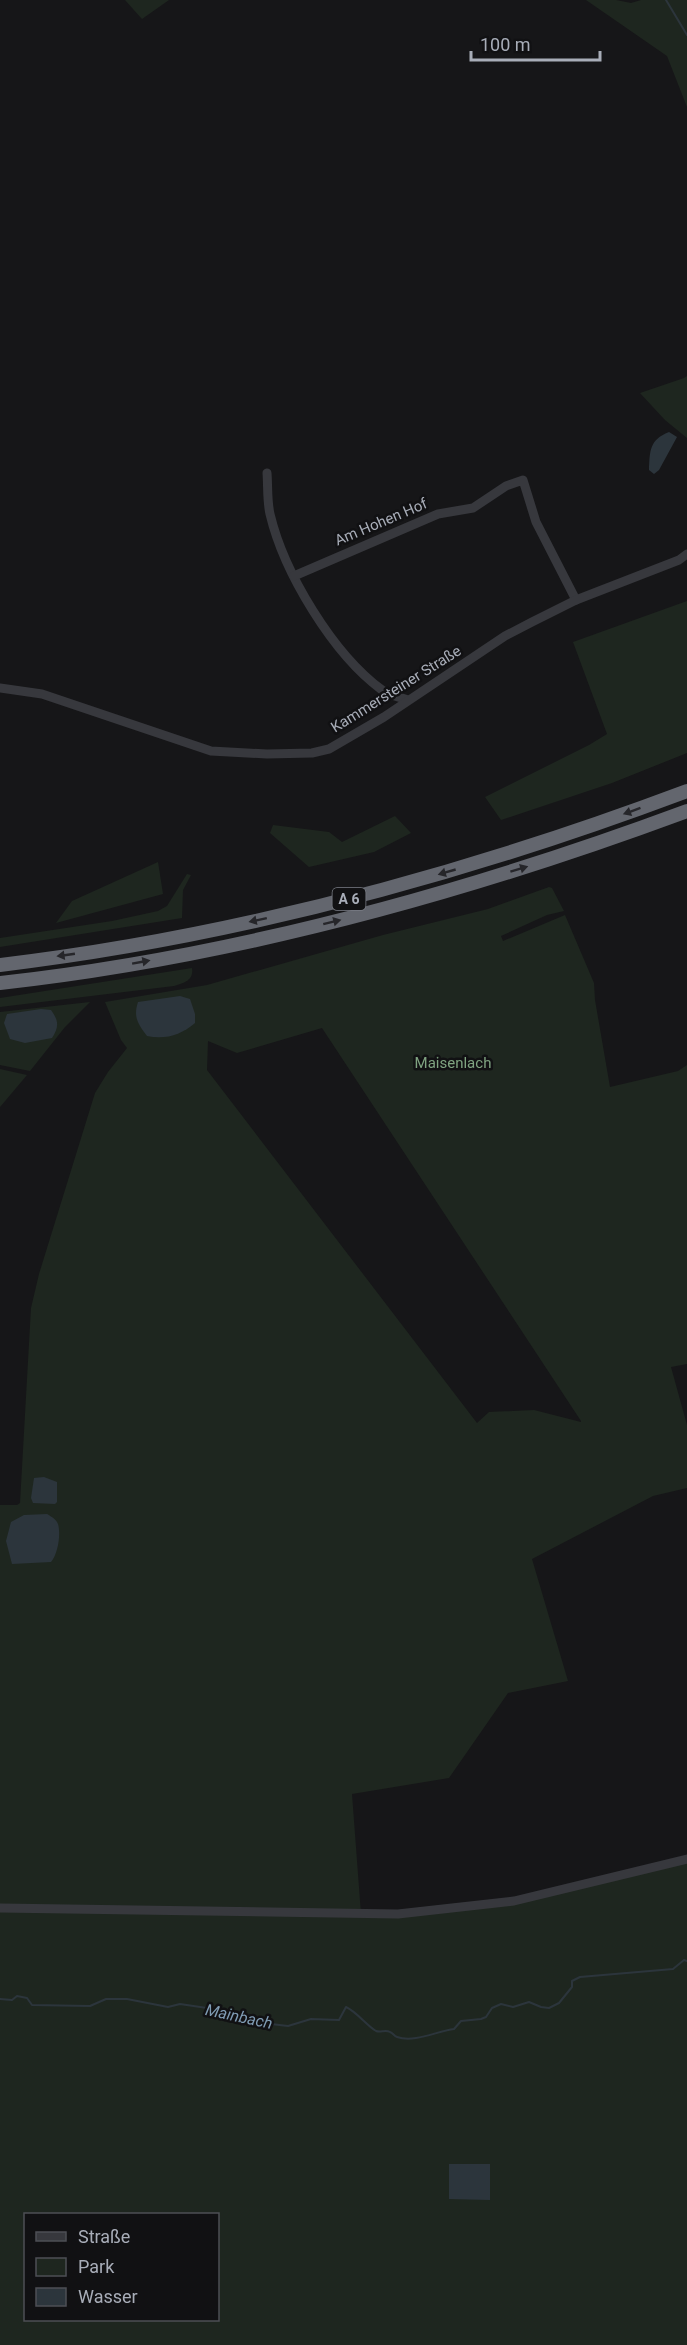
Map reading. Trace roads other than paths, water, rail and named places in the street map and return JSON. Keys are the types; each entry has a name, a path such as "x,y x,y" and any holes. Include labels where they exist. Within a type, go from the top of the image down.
{"highway":[{"name":"A 6","path":"0,965 150,942 363,895 531,847 687,791"},
{"name":"A 6","path":"0,983 156,960 342,920 462,887 560,856 687,811"}],"street":[{"path":"267,473 269,511 277,538 294,576 317,616 348,660 384,691 408,700"},
{"name":"Am Hohen Hof","path":"294,576 438,514 473,508 506,486 523,480 536,522 576,600"},
{"name":"Kammersteiner Straße","path":"0,688 42,694 211,751 238,754 312,753 329,749 505,636 576,600 679,560 687,554"},
{"path":"0,1908 398,1914 514,1901 687,1859"}],"water":[{"path":"669,432 677,437 659,470 654,474 649,470 652,447 662,435"},
{"path":"180,996 190,999 195,1014 195,1023 172,1036 147,1036 137,1020 138,1002"},
{"path":"41,1009 51,1010 56,1017 57,1027 52,1038 25,1043 10,1039 4,1023 7,1014"},
{"path":"44,1477 57,1482 57,1502 55,1504 33,1503 31,1498 34,1478"},
{"path":"47,1514 54,1518 59,1528 57,1549 51,1562 12,1564 6,1541 11,1522 24,1515"},
{"path":"449,2164 490,2164 490,2200 449,2199"}],"waterway":[{"path":"666,0 687,35"},
{"name":"Mainbach","path":"0,1999 12,2000 17,1996 27,1998 32,2005 90,2006 106,1999 127,1999 168,2007 180,2004 234,2012 254,2016 271,2024 288,2026 311,2019 339,2020 346,2007 376,2031 388,2031 397,2037 411,2039 454,2029 461,2021 481,2019 486,2017 492,2008 501,2004 513,2007 529,2002 549,2008 559,2003 572,1987 572,1981 580,1977 673,1969 684,1960 687,1961"}],"park label":[{"name":"Maisenlach","path":"453,1063"}]}
